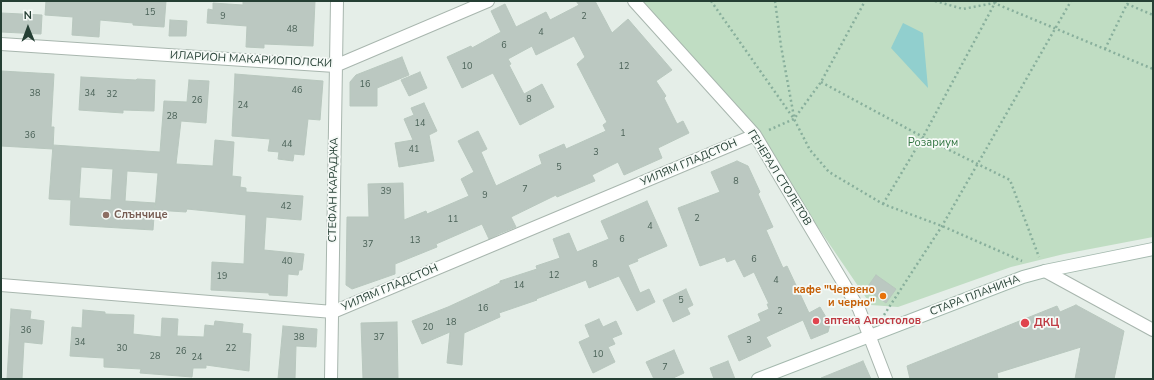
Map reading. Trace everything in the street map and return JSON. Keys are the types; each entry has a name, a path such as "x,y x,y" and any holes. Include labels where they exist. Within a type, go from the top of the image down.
{"street":[{"name":"СТЕФАН КАРАДЖА","path":"331,379 336,1"},
{"name":"ИЛАРИОН МАКАРИОПОЛСКИ","path":"1,44 335,66 488,1"},
{"name":"ГЕНЕРАЛ СТОЛЕТОВ","path":"634,1 755,135 859,309 886,379"},
{"name":"УИЛЯМ ГЛАДСТОН","path":"1,285 333,312 755,135"},
{"name":"СТАРА ПЛАНИНА","path":"758,379 1016,280 1045,271 1153,249"},
{"path":"1045,271 1153,330"}],"path":[{"path":"711,1 794,120 810,150 830,172 883,204 942,226 1045,271"},
{"path":"775,1 794,120"},
{"path":"755,135 794,120 821,82 865,1"},
{"path":"935,1 963,9 994,2 1153,69"},
{"path":"870,336 942,226 1071,1"},
{"path":"883,204 923,137 994,2"},
{"path":"1105,49 1127,4 1153,15"},
{"path":"821,82 923,137 1010,180 1045,271"}],"green space":[{"name":"Розариум","path":"634,1 1153,1 1153,237 1064,254 1011,267 898,307 871,305 755,135"}],"water":[{"path":"903,23 923,33 928,88 891,48"}],"building":[{"path":"46,1 166,1 164,27 133,25 133,23 100,20 99,37 72,35 73,17 45,15"},
{"path":"243,1 315,1 313,46 264,44 264,48 246,47 247,26 207,23 208,9 213,10 213,3 243,5"},
{"path":"576,1 595,1 612,33 628,19 672,70 656,81 666,96 664,98 677,124 683,121 689,133 658,148 662,158 624,175 618,162 592,175 595,181 557,197 556,195 511,217 516,227 489,239 482,224 436,244 437,247 395,264 395,274 352,289 346,285 347,217 369,217 368,184 403,183 404,220 426,211 427,214 469,196 461,179 474,172 458,141 478,131 487,149 481,152 496,186 542,164 539,155 564,144 566,149 606,131 603,125 607,122 577,64 585,57 574,36 536,55 532,46 508,59 511,64 509,65 524,94 542,84 554,107 520,125 493,73 462,88 447,57 471,46 472,48 501,32 491,11 505,4 516,27 546,12 550,20 579,5"},
{"path":"1,13 42,15 41,34 1,32"},
{"path":"170,20 187,21 186,36 169,36"},
{"path":"402,57 409,75 377,88 377,106 350,106 350,82 356,75"},
{"path":"1,71 54,74 51,127 54,127 53,149 1,146"},
{"path":"420,72 427,88 409,96 401,80"},
{"path":"235,74 323,81 320,120 308,119 304,155 294,154 293,161 278,159 279,152 268,151 270,139 232,136"},
{"path":"81,77 155,80 154,111 123,110 123,113 79,110"},
{"path":"189,80 209,81 206,123 181,121 176,164 213,166 215,140 234,142 232,176 241,177 240,187 246,188 246,192 303,196 301,220 266,217 264,250 304,254 302,270 299,270 298,275 288,274 287,296 269,295 269,293 211,290 212,262 244,264 246,215 187,209 186,212 155,210 158,173 127,171 125,201 155,203 153,230 70,225 71,200 49,199 53,145 160,152 164,101 187,102","holes":["81,167 113,169 111,200 79,198"]},
{"path":"424,103 437,131 429,135 434,161 399,167 395,143 413,140 404,119 414,115 411,108"},
{"path":"737,161 748,166 760,192 758,194 773,227 766,230 783,268 787,266 809,313 820,307 830,324 828,332 811,339 803,320 766,337 771,346 739,361 728,336 761,321 758,314 769,309 767,304 769,304 754,272 744,277 735,259 727,262 725,257 700,266 678,208 720,192 711,172"},
{"path":"647,201 667,246 637,259 638,261 628,265 640,293 649,289 655,302 637,311 619,276 589,288 586,280 536,299 537,300 499,313 500,317 464,333 462,365 447,363 450,332 422,344 412,321 448,307 500,283 500,281 537,269 536,266 560,258 553,239 569,233 577,252 609,239 601,221"},
{"name":"кафе \"Червено и черно\"","path":"876,275 896,289 886,303 866,289"},
{"path":"686,289 693,305 687,308 690,314 673,322 663,300"},
{"path":"1076,305 1124,331 1114,379 1075,379 1081,347 997,373 998,379 910,379 907,366 1057,306 1060,312"},
{"path":"11,309 31,311 30,319 44,321 42,344 24,342 22,379 7,379"},
{"path":"83,310 105,312 105,314 134,315 133,334 161,337 162,318 178,319 177,336 204,337 205,325 214,326 215,321 243,324 242,333 251,334 249,371 206,365 206,368 193,368 192,377 140,373 141,369 104,367 104,358 70,356 72,327 82,328"},
{"path":"599,319 603,327 616,321 622,334 612,338 615,344 608,347 615,362 593,373 579,342 590,337 585,325"},
{"path":"397,322 398,379 363,379 361,323"},
{"path":"283,326 317,329 316,347 296,346 295,379 278,379"},
{"path":"674,350 684,373 671,379 654,379 646,362"},
{"path":"728,361 735,379 714,379 710,368"},
{"path":"863,361 871,379 821,379 821,378"}],"place":[{"name":"Слънчице","path":"106,215"},
{"name":"кафе \"Червено и черно\"","path":"883,296"},
{"name":"аптека Апостолов","path":"816,321"},
{"name":"ДКЦ","path":"1025,323"}]}
